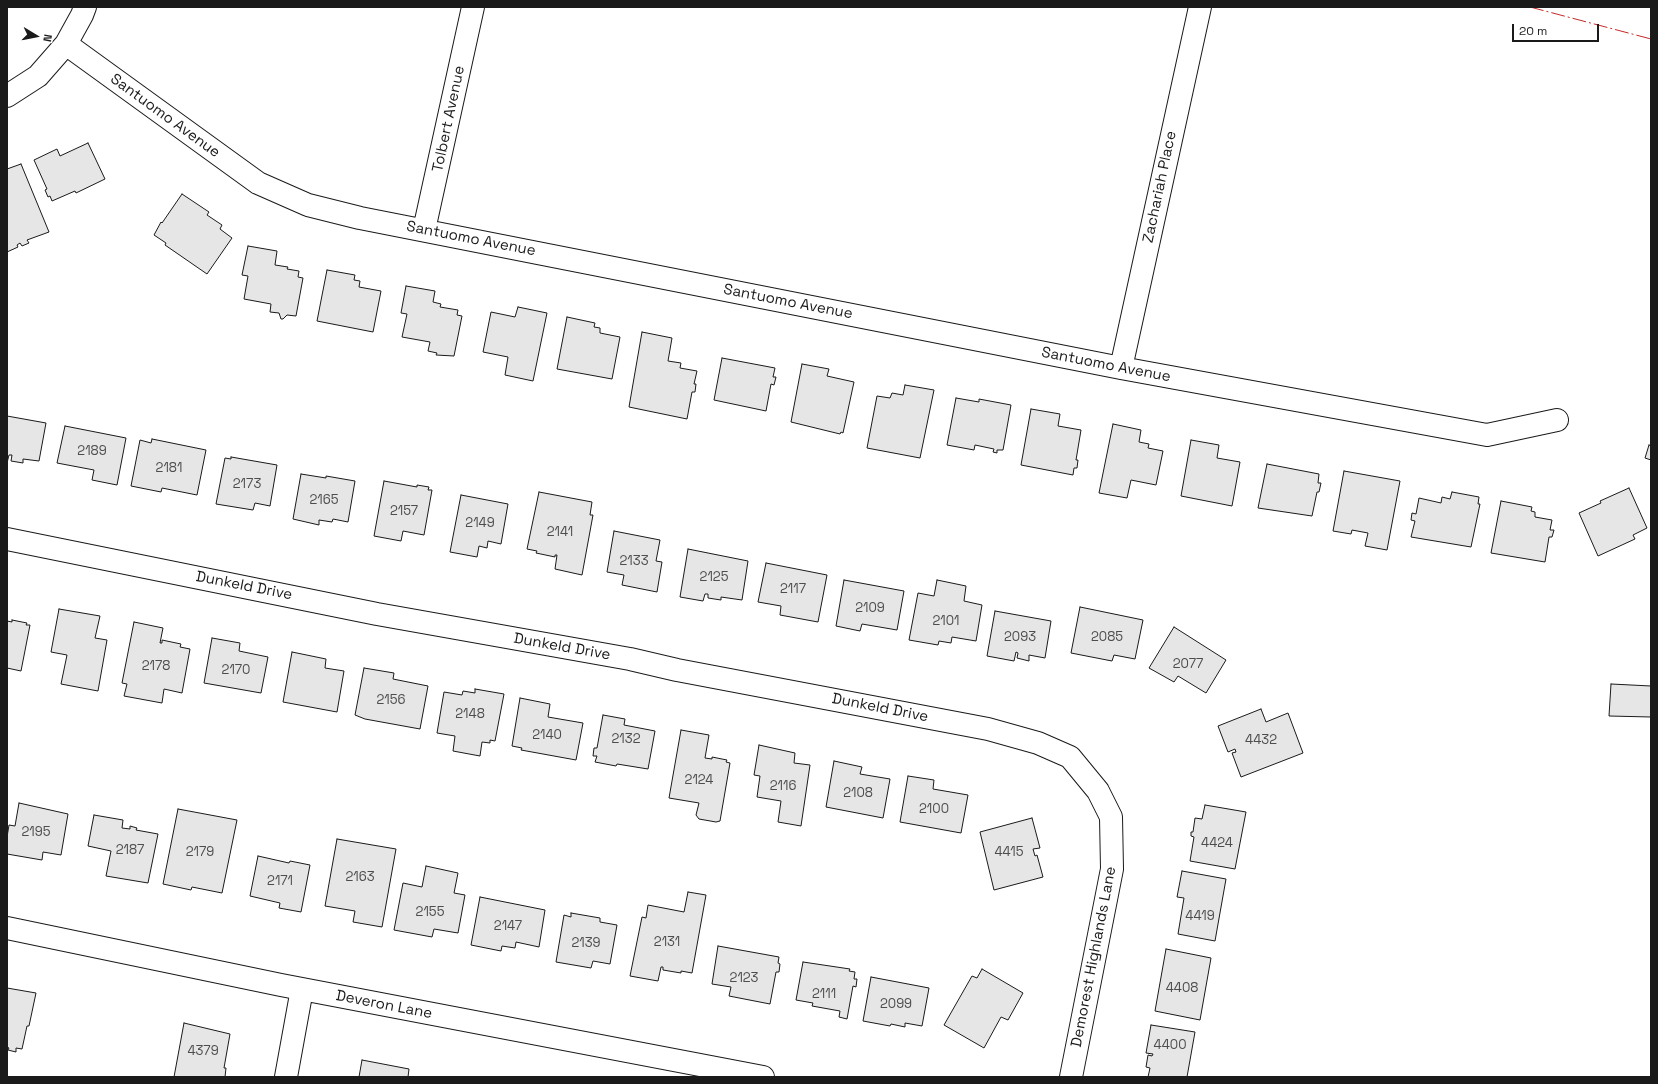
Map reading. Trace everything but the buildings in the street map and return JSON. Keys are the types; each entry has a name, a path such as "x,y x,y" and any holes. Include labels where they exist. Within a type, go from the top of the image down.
{"street":[{"path":"7,96 38,76 66,44 85,7"},
{"name":"Tolbert Avenue","path":"424,230 473,7"},
{"name":"Zachariah Place","path":"1121,368 1200,7"},
{"name":"Santuomo Avenue","path":"66,44 258,183 308,205 424,230 1121,368 1487,435 1557,420"},
{"name":"Dunkeld Drive","path":"7,539 377,614 630,659 677,670 988,729 1038,743 1070,757 1098,791"},
{"name":"Demorest Highlands Lane","path":"1071,1077 1112,869 1111,817 1098,791"},
{"name":"Deveron Lane","path":"7,928 678,1069 763,1077"},
{"path":"286,1077 302,989"}],"power":[{"path":"1530,7 1651,39"}]}
